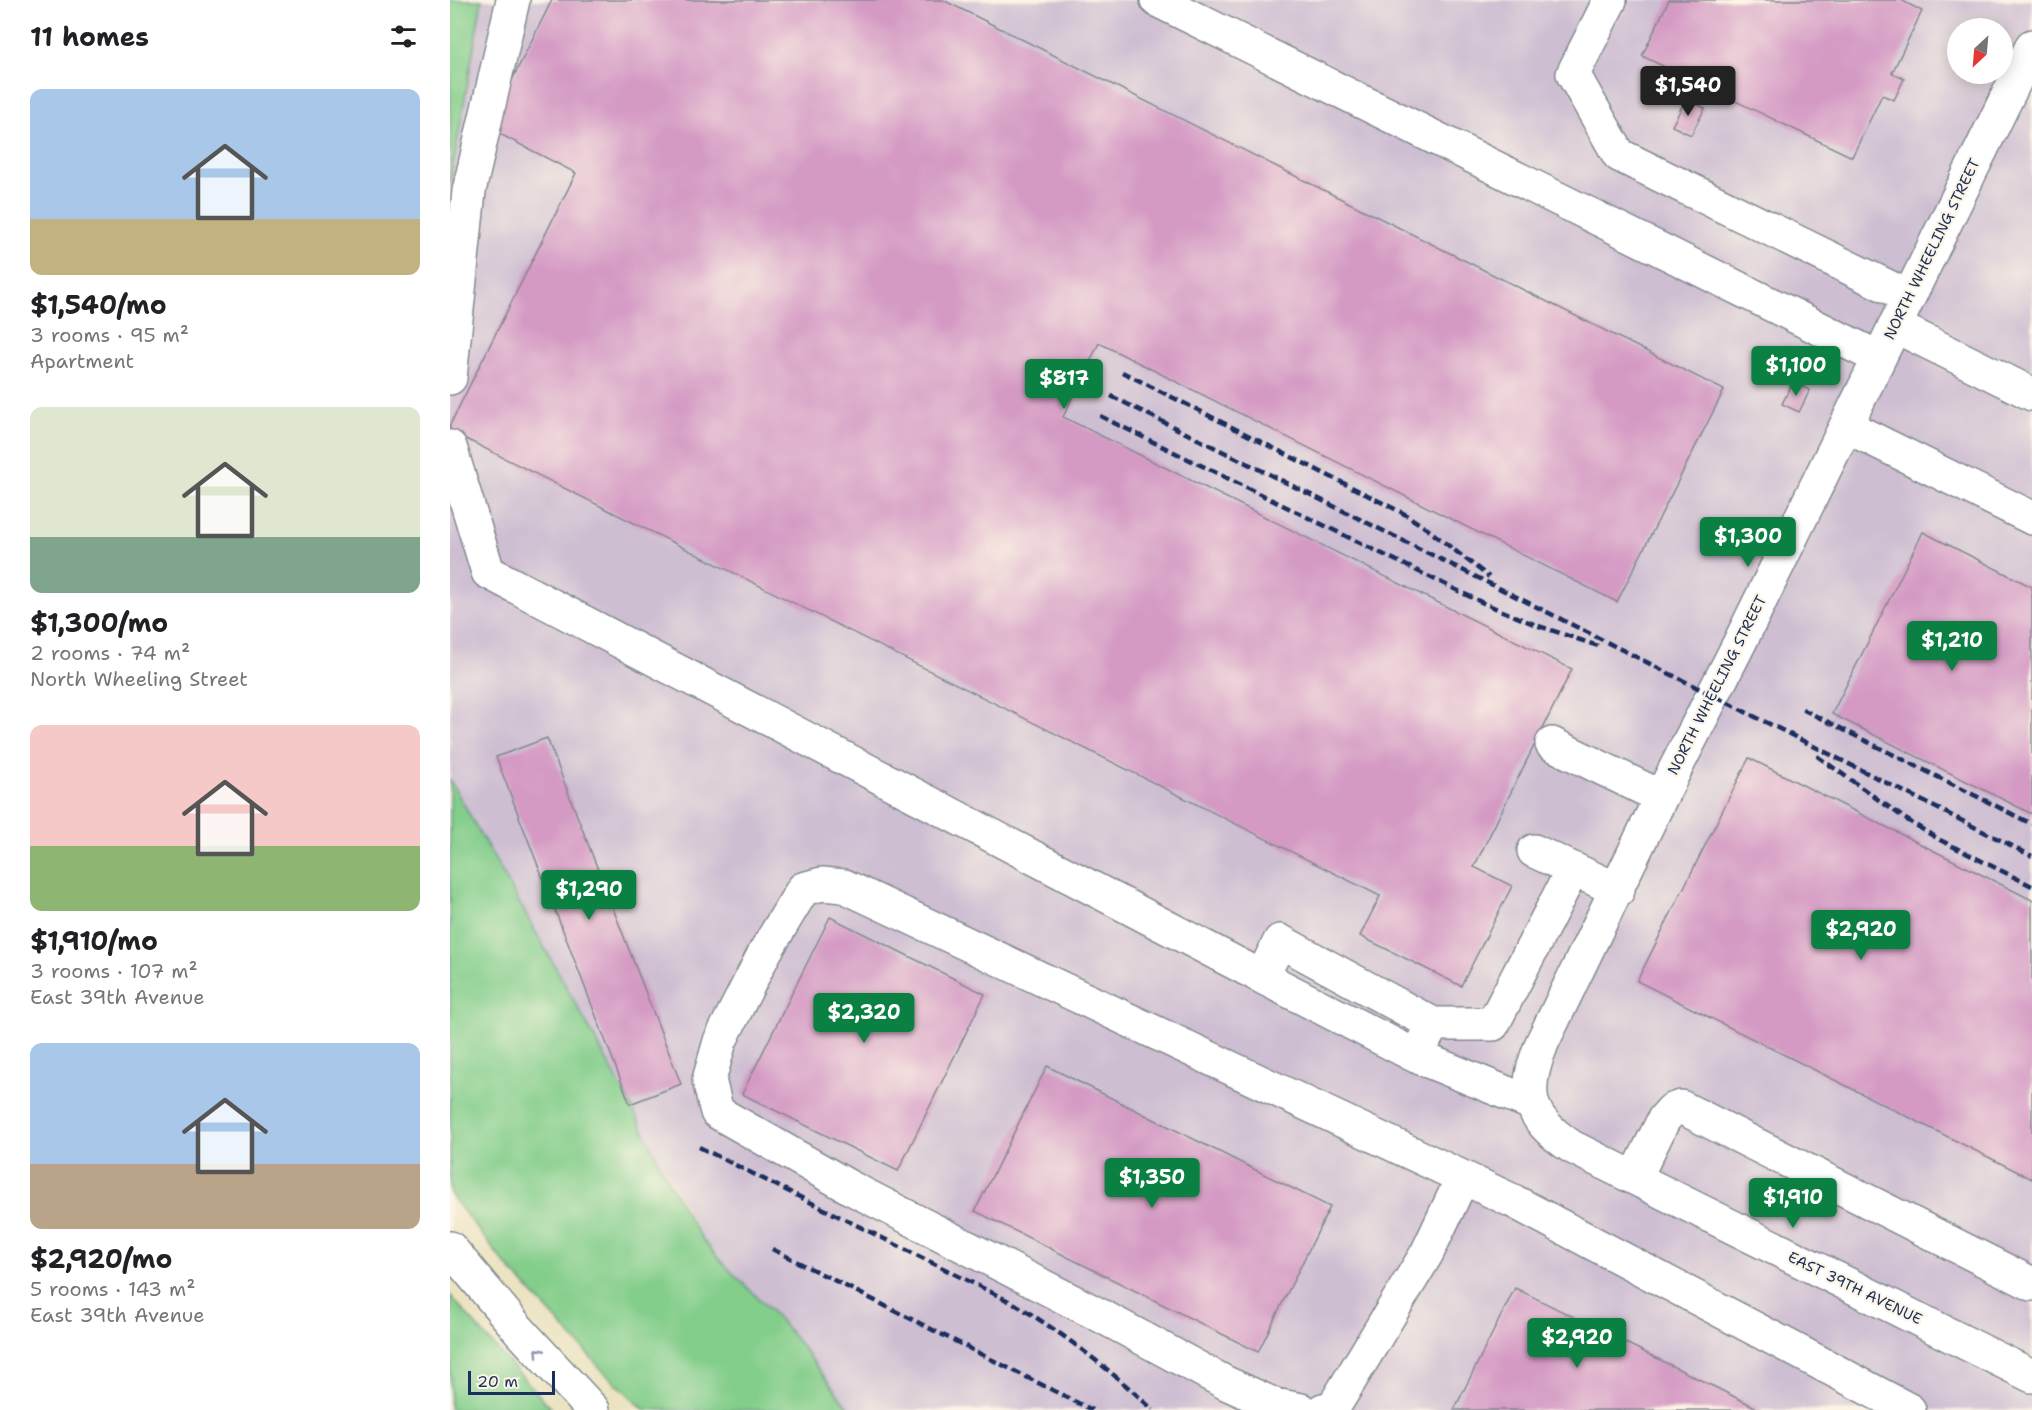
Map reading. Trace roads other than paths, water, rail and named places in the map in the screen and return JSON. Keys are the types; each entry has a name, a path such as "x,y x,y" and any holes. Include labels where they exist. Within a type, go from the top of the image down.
{"main road":[{"path":"450,378 470,191 513,0"},
{"path":"1157,0 1879,358"},
{"path":"1610,0 1573,74 1619,155 1909,297"},
{"name":"NORTH WHEELING STREET","path":"1531,1103 1530,1085 1533,1065 1661,797 2032,46"},
{"path":"1895,326 2032,394"},
{"path":"1846,426 2032,518"},
{"path":"450,447 488,572 1416,1056 1531,1103"},
{"path":"1552,744 1661,797"},
{"path":"1534,851 1618,890"},
{"path":"1262,977 1280,941 1433,1024 1493,1024 1573,869"},
{"path":"1301,1410 1275,1405 1226,1383 1105,1318 851,1188 717,1112 709,1080 720,1041 765,952 802,889 822,884 844,886 1462,1179 1513,1201 1909,1410"},
{"path":"1416,1056 1433,1024"},
{"name":"EAST 39TH AVENUE","path":"1531,1103 1540,1121 1553,1134 1572,1147 2032,1376"},
{"path":"1635,1178 1664,1119 1672,1110 1681,1107 2032,1284"},
{"path":"1323,1410 1333,1408 1416,1272 1462,1179"},
{"path":"450,1248 519,1330 593,1410"}],"railway":[{"path":"1122,372 1403,513 1489,577"},
{"path":"1111,396 2032,856"},
{"path":"1100,416 1481,602 1536,625 1601,647"},
{"path":"1802,709 2032,824"},
{"path":"1817,756 1907,820 1940,840 2032,886"},
{"path":"699,1147 1015,1304 1087,1353 1153,1410"},
{"path":"772,1249 1092,1410"}]}
